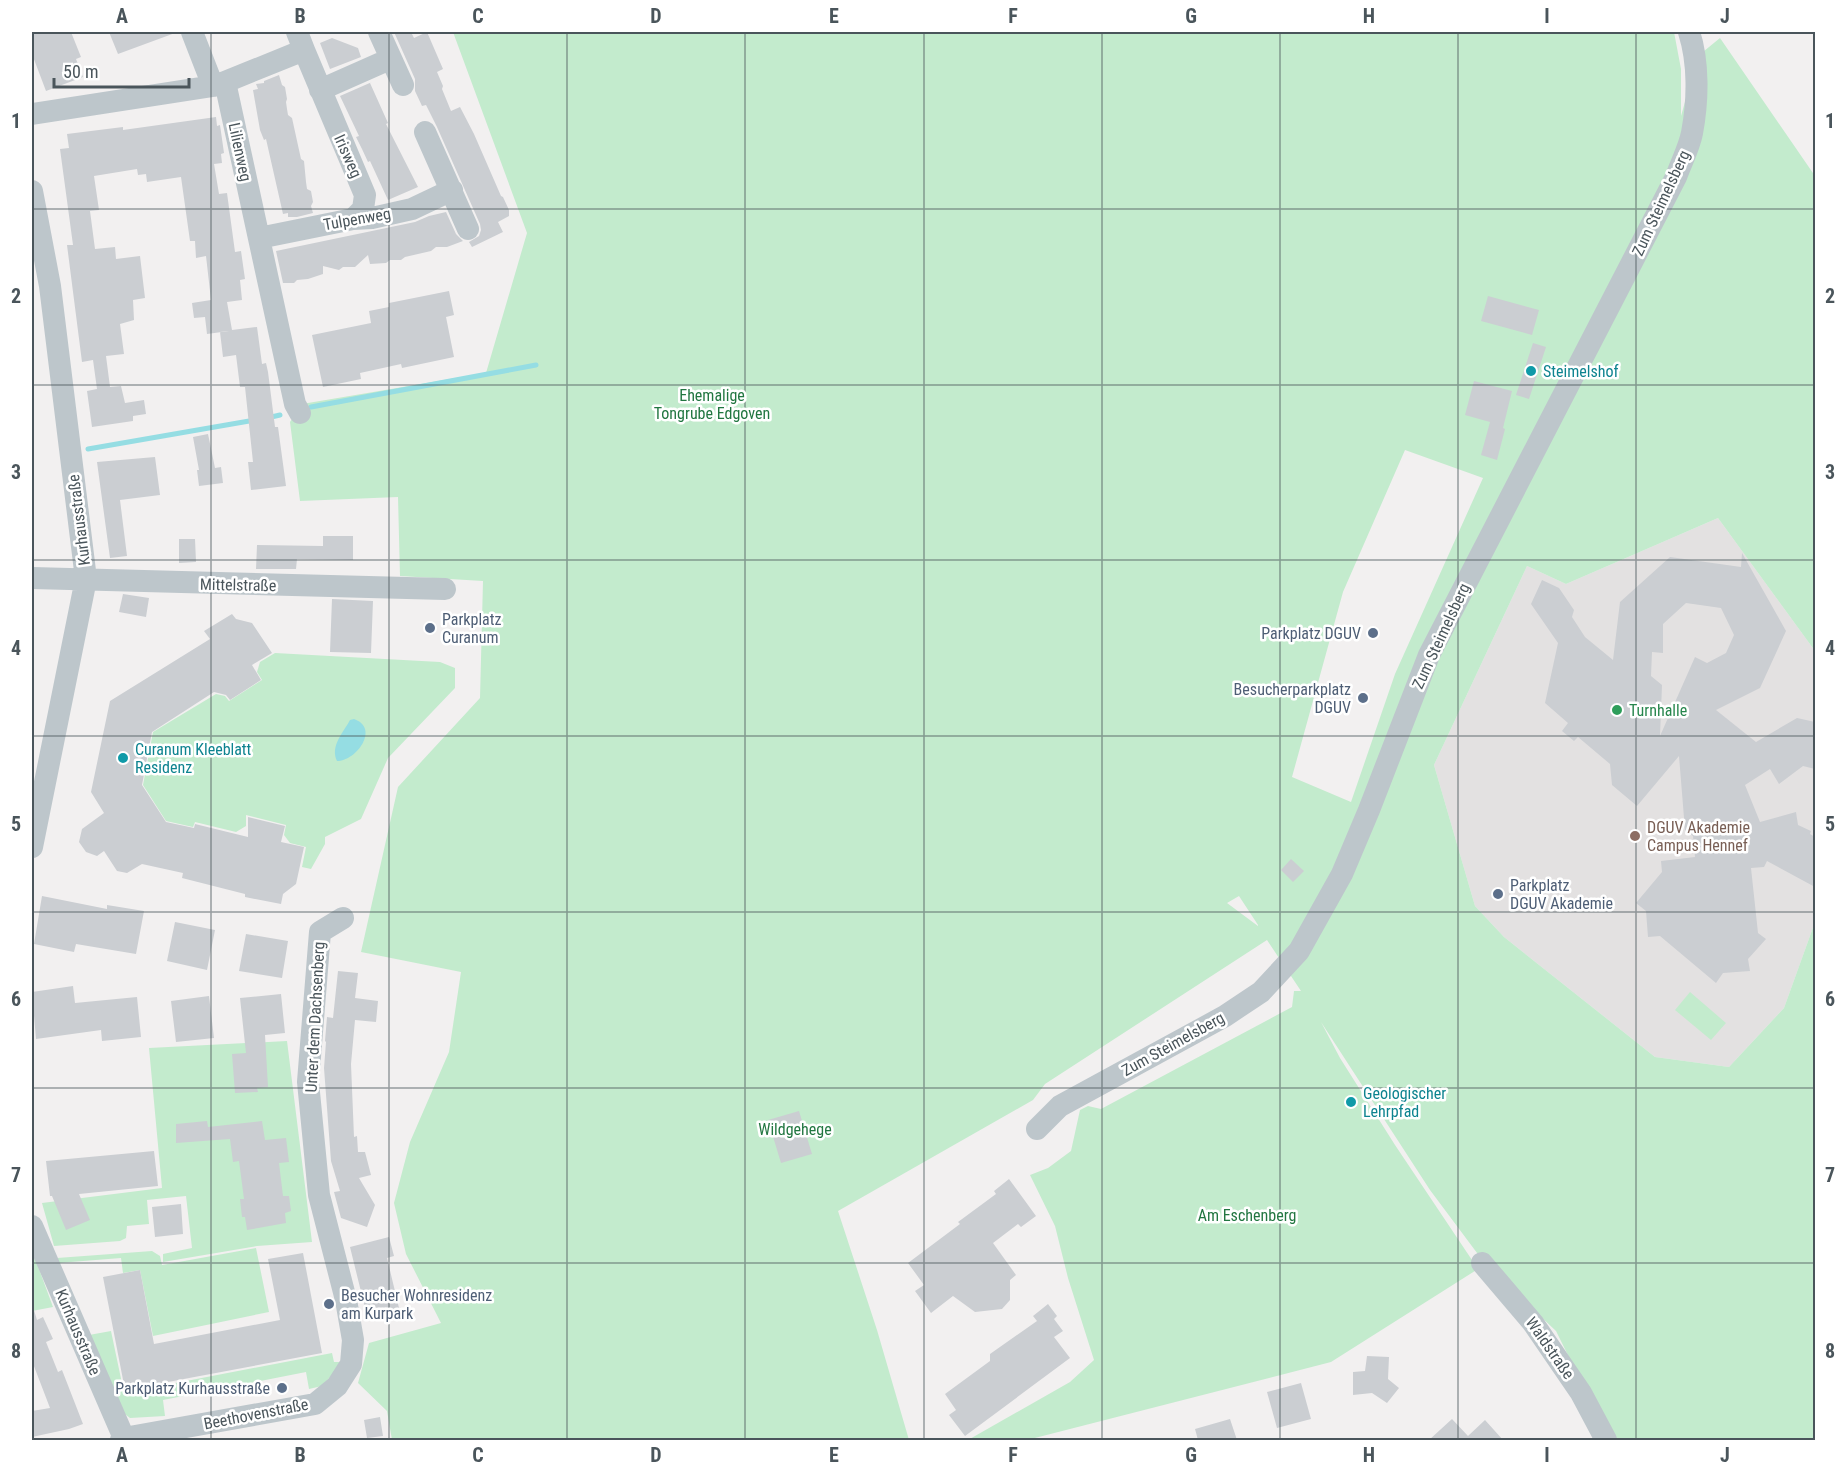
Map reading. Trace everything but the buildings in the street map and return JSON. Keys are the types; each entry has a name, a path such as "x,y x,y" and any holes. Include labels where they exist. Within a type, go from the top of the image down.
{"street":[{"name":"Lilienweg","path":"192,32 219,84 259,238 298,409"},
{"path":"379,32 403,85"},
{"name":"Zum Steimelsberg","path":"1037,1129 1060,1106 1225,1016 1261,992 1299,951 1342,874 1370,810 1429,655 1676,177 1692,135 1696,91 1694,46 1689,32"},
{"name":"Irisweg","path":"219,84 300,41 365,195 363,209 353,219"},
{"path":"320,90 390,59"},
{"path":"32,114 219,84"},
{"path":"426,132 468,229"},
{"name":"Tulpenweg","path":"259,238 412,209 452,190"},
{"name":"Kurhausstraße","path":"32,191 50,286 86,579 32,847"},
{"name":"Mittelstraße","path":"32,578 445,590"},
{"name":"Unter dem Dachsenberg","path":"344,918 320,932 308,1082 319,1195 346,1300 353,1340"},
{"name":"Kurhausstraße","path":"32,1226 123,1439"},
{"name":"Waldstraße","path":"1482,1263 1533,1323 1581,1393 1606,1440"},
{"name":"Beethovenstraße","path":"123,1439 315,1404 337,1386 351,1364 353,1340"}],"shaded area":[{"name":"DGUV Akademie Campus Hennef","path":"1718,518 1815,651 1815,922 1784,1008 1729,1067 1655,1057 1504,937 1475,906 1434,765 1527,566 1566,584"}],"green space":[{"path":"453,32 1674,32 1681,69 1681,116 1698,56 1720,38 1815,176 1815,651 1718,518 1566,584 1527,566 1434,765 1475,906 1504,937 1655,1057 1729,1067 1784,1008 1815,922 1815,1440 1610,1440 1556,1331 1486,1265 1430,1190 1321,1022 1340,1058 1395,1145 1478,1269 1331,1362 1027,1440 968,1440 1070,1382 1094,1360 1068,1278 1055,1226 1030,1175 1048,1168 1071,1151 1080,1110 1088,1106 1101,1109 1292,1007 1294,991 1301,991 1267,940 1045,1084 1033,1100 838,1211 877,1330 909,1440 392,1440 387,1411 358,1383 369,1343 441,1323 406,1254 394,1203 410,1142 449,1052 461,972 361,952 398,787 480,698 483,581 400,576 398,497 300,501 290,422 302,404 486,373 527,233","holes":["1405,450 1483,478 1395,674 1351,802 1292,777 1343,592","1239,896 1258,925 1258,926 1227,903"]},
{"path":"275,653 440,662 455,668 455,688 388,758 361,819 325,837 325,844 311,869 302,867 306,847 290,843 284,835 286,825 246,815 246,826 236,832 195,822 193,827 166,821 143,785 153,732 216,694 225,696 229,701 262,680 257,672 260,662"},
{"path":"1690,992 1726,1023 1711,1040 1675,1010"},
{"path":"287,1041 312,1242 257,1246 163,1262 163,1254 192,1248 186,1196 147,1200 149,1224 127,1226 126,1238 120,1241 54,1246 42,1203 162,1188 149,1048"},
{"path":"256,1248 269,1312 153,1336 140,1270 123,1273 121,1258 58,1263 57,1258 152,1251 160,1256 162,1265"},
{"path":"32,1250 53,1307 32,1311"},
{"path":"111,1331 124,1393 332,1353 334,1362 340,1362 341,1365 322,1386 309,1389 306,1372 163,1400 165,1416 130,1418 117,1408 89,1335"}],"water":[{"path":"354,719 362,723 365,729 363,743 352,756 337,761 335,750 338,740 350,720"}],"waterway":[{"path":"311,407 536,365"},
{"path":"267,418 280,415"},
{"path":"88,449 255,420"}],"place":[{"name":"Steimelshof","path":"1531,371"},
{"name":"Parkplatz Curanum","path":"430,628"},
{"name":"Parkplatz DGUV","path":"1373,633"},
{"name":"Besucherparkplatz DGUV","path":"1363,698"},
{"name":"Turnhalle","path":"1617,710"},
{"name":"Curanum Kleeblatt Residenz","path":"123,758"},
{"name":"DGUV Akademie Campus Hennef","path":"1635,836"},
{"name":"Parkplatz DGUV Akademie","path":"1498,894"},
{"name":"Geologischer Lehrpfad","path":"1351,1102"},
{"name":"Besucher Wohnresidenz am Kurpark","path":"329,1304"},
{"name":"Parkplatz Kurhausstraße","path":"282,1388"}],"park label":[{"name":"Ehemalige Tongrube Edgoven","path":"712,404"},
{"name":"Wildgehege","path":"795,1129"},
{"name":"Am Eschenberg","path":"1247,1215"}]}
